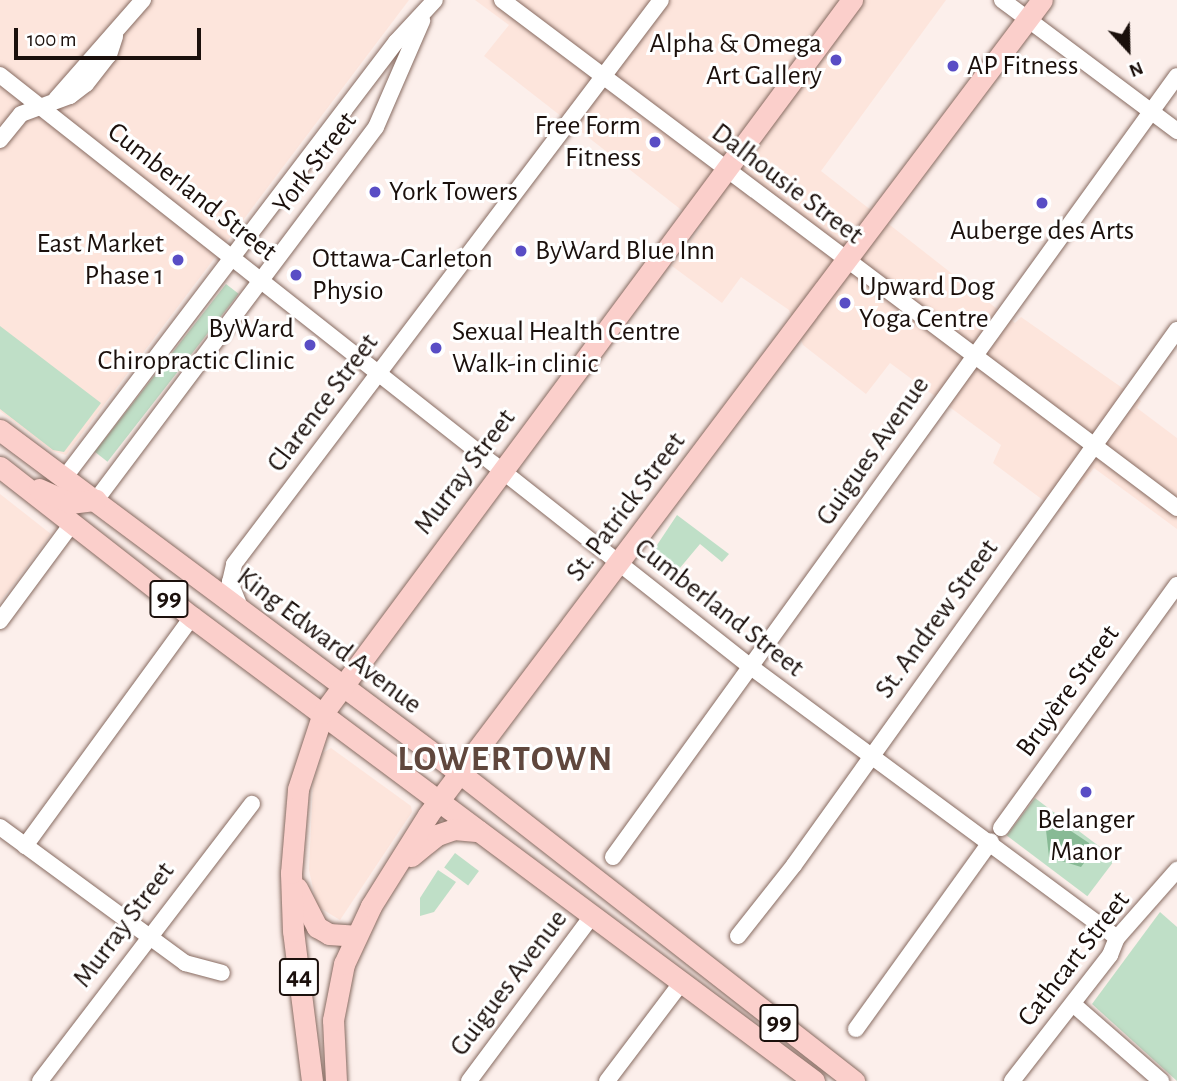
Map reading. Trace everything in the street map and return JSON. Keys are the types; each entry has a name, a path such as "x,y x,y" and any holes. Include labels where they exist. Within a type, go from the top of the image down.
{"main road":[{"name":"Murray Street","path":"291,873 298,789 323,713 340,684 852,0"},
{"name":"St. Patrick Street","path":"336,1081 334,1005 355,936 439,801 1042,0"},
{"name":"King Edward Avenue","path":"0,430 96,499 461,774 854,1081"},
{"name":"99","path":"0,467 192,617 480,831 804,1078"},
{"path":"18,480 70,503 96,499"},
{"path":"401,864 437,835 454,830 480,831"},
{"path":"291,873 317,927 329,934 355,936"},
{"name":"44","path":"291,873 293,931 312,1081"},
{"path":"671,936 688,970 681,983"}],"street":[{"path":"0,140 21,114 56,99 116,36 143,0"},
{"name":"Dalhousie Street","path":"502,0 724,170 1177,508"},
{"name":"Clarence Street","path":"242,610 230,582 234,564 661,0"},
{"path":"1002,0 1177,131"},
{"name":"York Street","path":"65,477 396,42 430,6"},
{"name":"York Street","path":"96,499 376,127 430,6"},
{"name":"Cumberland Street","path":"0,75 751,667 871,757 996,834 1117,939"},
{"name":"Guigues Avenue","path":"614,857 972,356 1177,76"},
{"name":"St. Andrew Street","path":"737,936 871,757 1177,330"},
{"path":"0,621 71,525"},
{"name":"Bruyère Street","path":"856,1029 1177,585"},
{"path":"25,846 192,617"},
{"name":"Murray Street","path":"40,1081 252,804"},
{"path":"0,827 149,937 198,969 222,973"},
{"name":"Cathcart Street","path":"1012,1081 1111,955 1117,939 1177,870"},
{"name":"Guigues Avenue","path":"468,1081 592,916"},
{"path":"607,1081 681,983"},
{"path":"1073,1004 1161,1081"}],"shaded area":[{"path":"0,0 409,0 66,455 52,451 0,411"},
{"path":"475,0 946,0 821,171 1015,323 1021,317 1141,401 1137,408 1177,438 1177,529 1094,468 1059,512 993,463 1001,445 890,363 866,394 803,345 789,310 741,277 722,303 672,266 702,226 484,56 509,25"},
{"path":"0,494 51,534 0,602"},
{"path":"331,748 411,806 412,812 340,920 317,906 309,870 313,783 323,753"}],"green space":[{"path":"226,284 239,294 107,462 95,452"},
{"path":"0,326 101,403 64,452 53,450 0,409"},
{"path":"677,515 729,554 722,562 700,544 669,581 645,563"},
{"path":"1035,798 1116,859 1087,896 1007,836"},
{"path":"1053,819 1089,843 1090,855 1081,867 1049,857 1046,830"},
{"path":"455,853 479,871 468,885 444,867"},
{"path":"438,870 456,882 434,912 420,916 420,898"},
{"path":"1160,912 1177,927 1177,1081 1092,1004"}],"place":[{"name":"Alpha & Omega Art Gallery","path":"836,60"},
{"name":"AP Fitness","path":"953,66"},
{"name":"Free Form Fitness","path":"655,142"},
{"name":"York Towers","path":"375,192"},
{"name":"Auberge des Arts","path":"1042,203"},
{"name":"ByWard Blue Inn","path":"521,251"},
{"name":"East Market Phase 1","path":"178,260"},
{"name":"Ottawa-Carleton Physio","path":"296,275"},
{"name":"Upward Dog Yoga Centre","path":"845,303"},
{"name":"ByWard Chiropractic Clinic","path":"310,345"},
{"name":"Sexual Health Centre Walk-in clinic","path":"436,348"},
{"name":"Belanger Manor","path":"1086,792"}],"district":[{"name":"LOWERTOWN","path":"506,760"}]}
